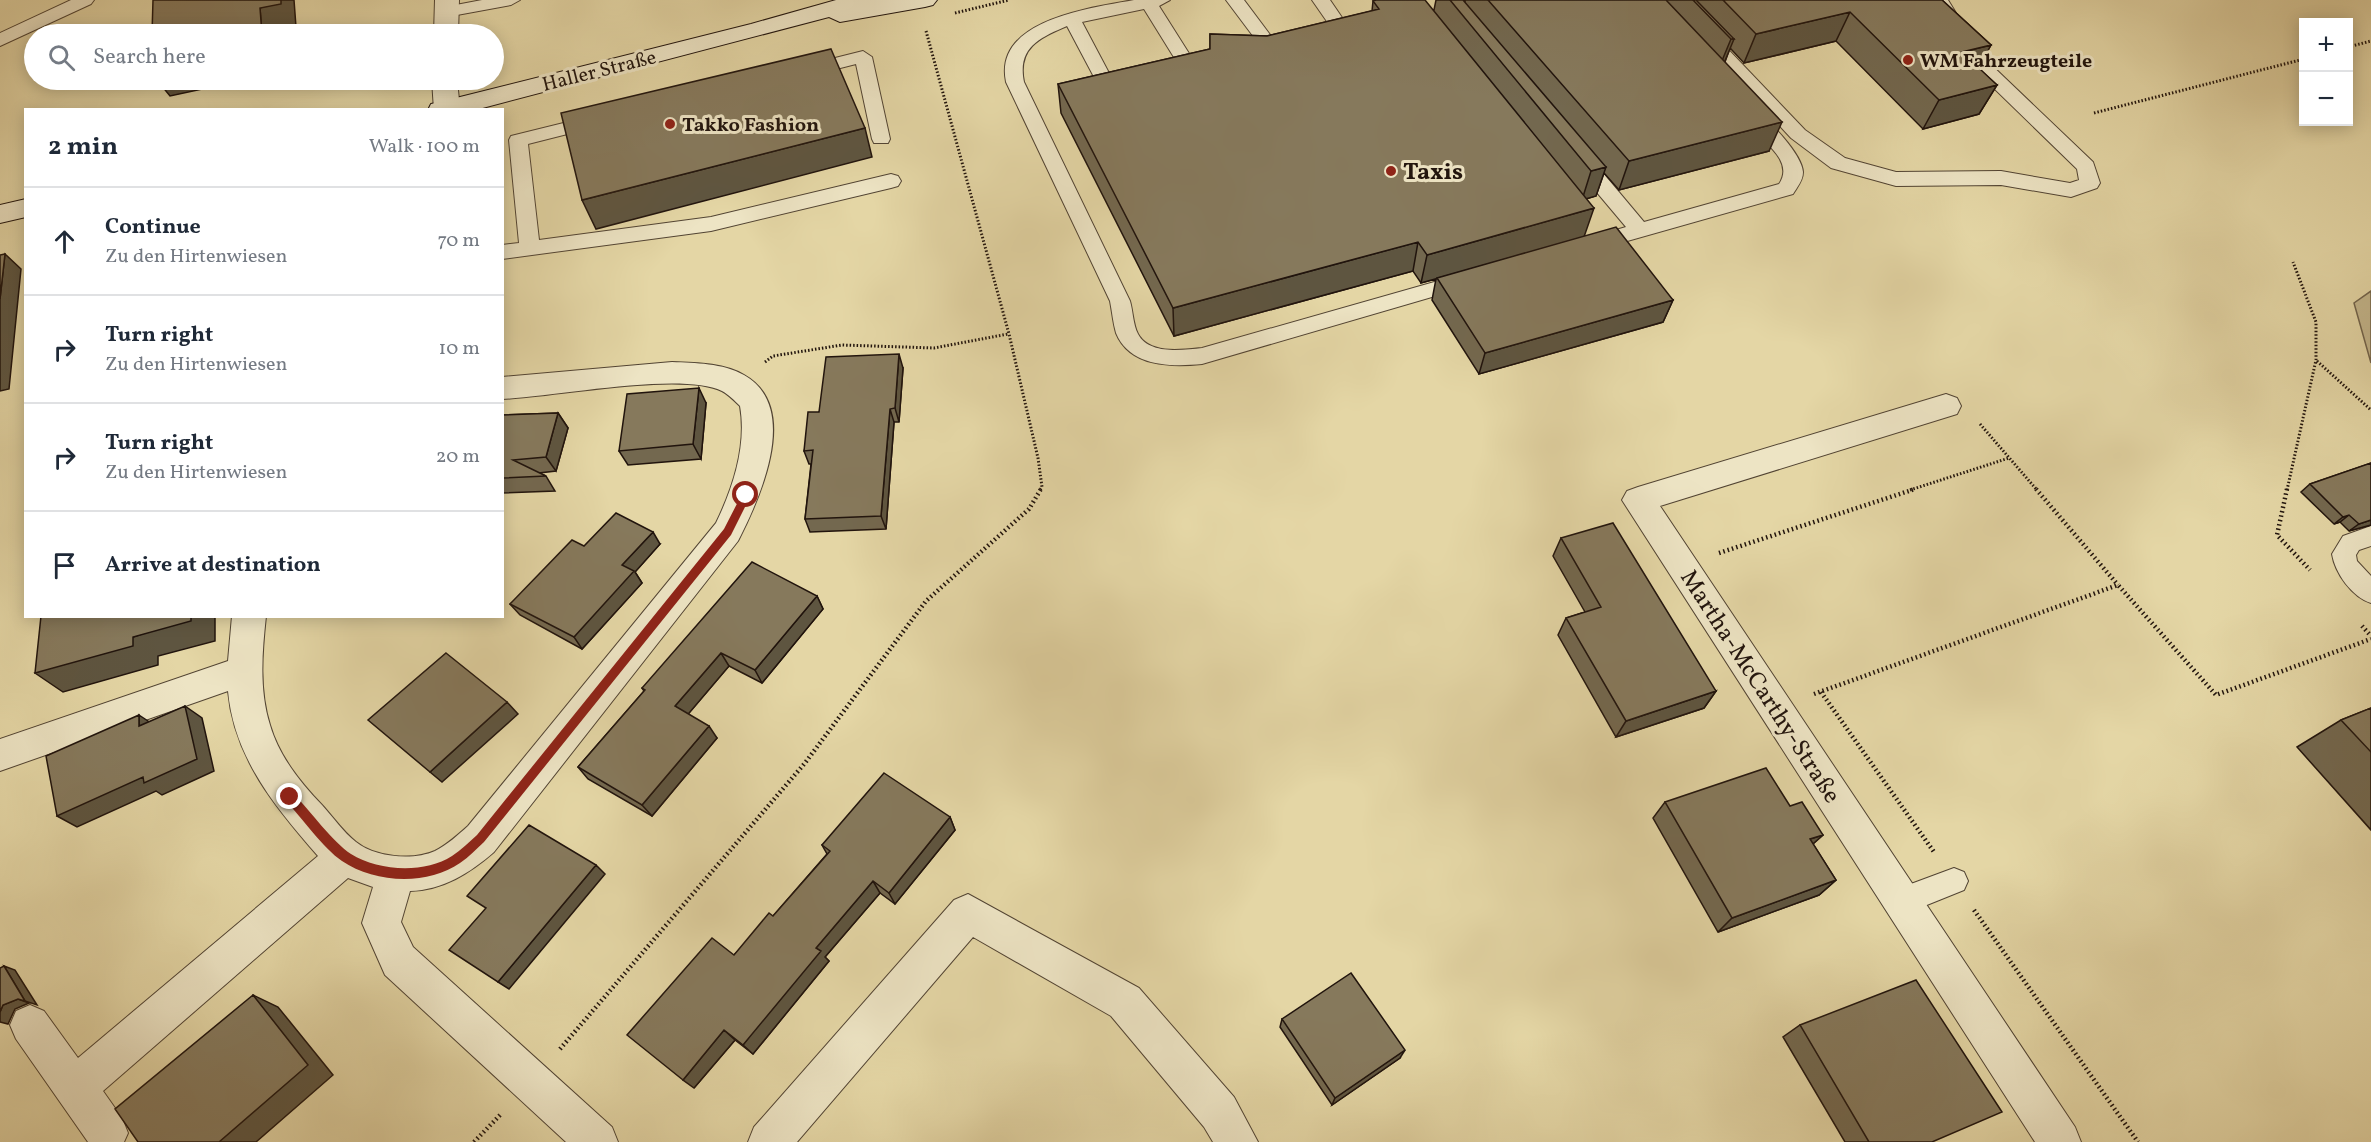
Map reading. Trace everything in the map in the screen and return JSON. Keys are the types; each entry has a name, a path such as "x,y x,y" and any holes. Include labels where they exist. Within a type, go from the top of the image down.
{"street":[{"name":"Haller Straße","path":"448,108 758,30 862,0"},
{"name":"Haller Straße","path":"758,30 924,11"},
{"path":"444,108 445,90"},
{"path":"0,214 24,208"},
{"path":"249,618 243,671 252,725 267,764 290,797 345,857 369,869 396,873 426,872 454,861 481,839 727,532 746,495 754,460 757,413 752,397 736,384 711,374 688,372 504,388"},
{"name":"Martha-McCarthy-Straße","path":"1946,406 1638,500 2060,1142"},
{"path":"0,755 243,671"},
{"path":"75,1088 345,857"},
{"path":"396,873 381,923 399,962 597,1142"},
{"path":"769,1142 968,914 1125,1002 1220,1112 1237,1142"},
{"path":"30,1025 107,1133"}],"lane":[{"path":"34,24 85,0"},
{"path":"446,15 511,0"},
{"path":"1235,0 1262,36"},
{"path":"1321,0 1334,19"},
{"path":"1671,0 1798,134 1838,163 1896,179 2001,178 2071,190 2090,183 2086,167 1976,61 1939,0"},
{"path":"1181,55 1155,1 1044,28 1026,40 1015,56 1012,69 1015,82 1120,301 1127,334 1138,348 1159,356 1182,359 1203,356 1488,274"},
{"path":"1072,20 1100,73"},
{"path":"0,40 24,29"},
{"path":"783,77 863,57 881,139"},
{"path":"1579,248 1596,234 1640,231 1786,189 1794,182 1795,171 1790,158 1740,105"},
{"path":"530,249 518,140 610,118"},
{"path":"1570,147 1640,231"},
{"path":"504,252 711,224 891,181"},
{"path":"2371,536 2351,543 2344,554 2346,565 2371,593"},
{"path":"1902,901 1954,881"}],"path":[{"path":"532,1082 805,763 926,601 1029,509 1042,487 1038,458 1009,334 924,11"},
{"path":"2353,46 2371,41"},
{"path":"2094,112 2299,60"},
{"path":"2294,262 2316,322 2316,360 2277,535 2316,577"},
{"path":"736,384 773,356 842,345 934,348 1009,334"},
{"path":"2316,360 2371,410"},
{"path":"1946,406 1979,423 2216,695 2371,637 2355,619"},
{"path":"1681,565 2009,458"},
{"path":"1775,708 2118,585"},
{"path":"1821,692 2138,1142"}],"shaded area":[{"path":"2371,291 2371,363 2354,303"}],"building":[{"path":"153,0 281,0 281,4 260,8 261,24 152,24"},
{"name":"Taxis","path":"1425,0 1594,208 1427,255 1418,242 1173,308 1058,84 1210,49 1210,34 1267,36 1379,9 1373,1"},
{"path":"1450,0 1463,0 1606,167 1591,171"},
{"path":"1488,0 1666,0 1782,122 1629,161"},
{"path":"1693,0 1696,0 1734,39 1731,39"},
{"path":"1723,0 1942,0 1991,45 1962,52 1997,85 1939,100 1850,12 1756,34"},
{"path":"831,49 865,128 582,200 561,113"},
{"path":"1616,227 1673,300 1485,353 1437,278"},
{"path":"5,254 0,299 0,255"},
{"path":"899,354 895,408 890,409 881,516 805,519 813,450 804,451 808,412 819,412 826,357"},
{"path":"699,388 693,444 619,451 627,394"},
{"path":"558,413 546,457 513,460 546,476 504,478 504,415"},
{"path":"2371,463 2371,520 2359,524 2349,515 2343,517 2310,484"},
{"path":"616,513 653,532 622,565 634,571 574,637 510,604 572,540 584,546"},
{"path":"1613,523 1716,691 1626,721 1566,618 1601,607 1561,538"},
{"path":"752,562 817,596 755,670 721,653 675,706 709,726 642,805 578,767 645,690 642,688"},
{"path":"41,618 191,618 191,621 133,637 133,646 35,673"},
{"path":"446,653 507,702 430,772 368,720"},
{"path":"185,706 197,759 144,783 143,777 57,816 46,756 139,715 139,726"},
{"path":"2371,708 2371,752 2341,720"},
{"path":"1766,768 1790,806 1802,802 1823,835 1810,839 1836,880 1732,918 1665,802"},
{"path":"884,773 950,817 889,893 873,881 816,948 821,951 743,1045 724,1030 683,1080 627,1035 712,938 734,955 769,913 773,916 830,851 822,845"},
{"path":"529,825 596,865 498,982 449,950 486,908 467,896"},
{"path":"4,966 25,1001 18,999 3,1005 0,1012 0,968"},
{"path":"1351,973 1405,1050 1335,1098 1282,1019"},
{"path":"1916,980 2002,1112 1932,1142 1869,1142 1800,1025"},
{"path":"253,995 308,1065 219,1142 138,1142 115,1109"}],"place":[{"name":"WM Fahrzeugteile","path":"1908,60"},
{"name":"Takko Fashion","path":"670,124"},
{"name":"Taxis","path":"1391,171"}],"route":[{"path":"290,797 345,857 369,869 396,873 426,872 454,861 481,839 727,532 746,495"}]}
